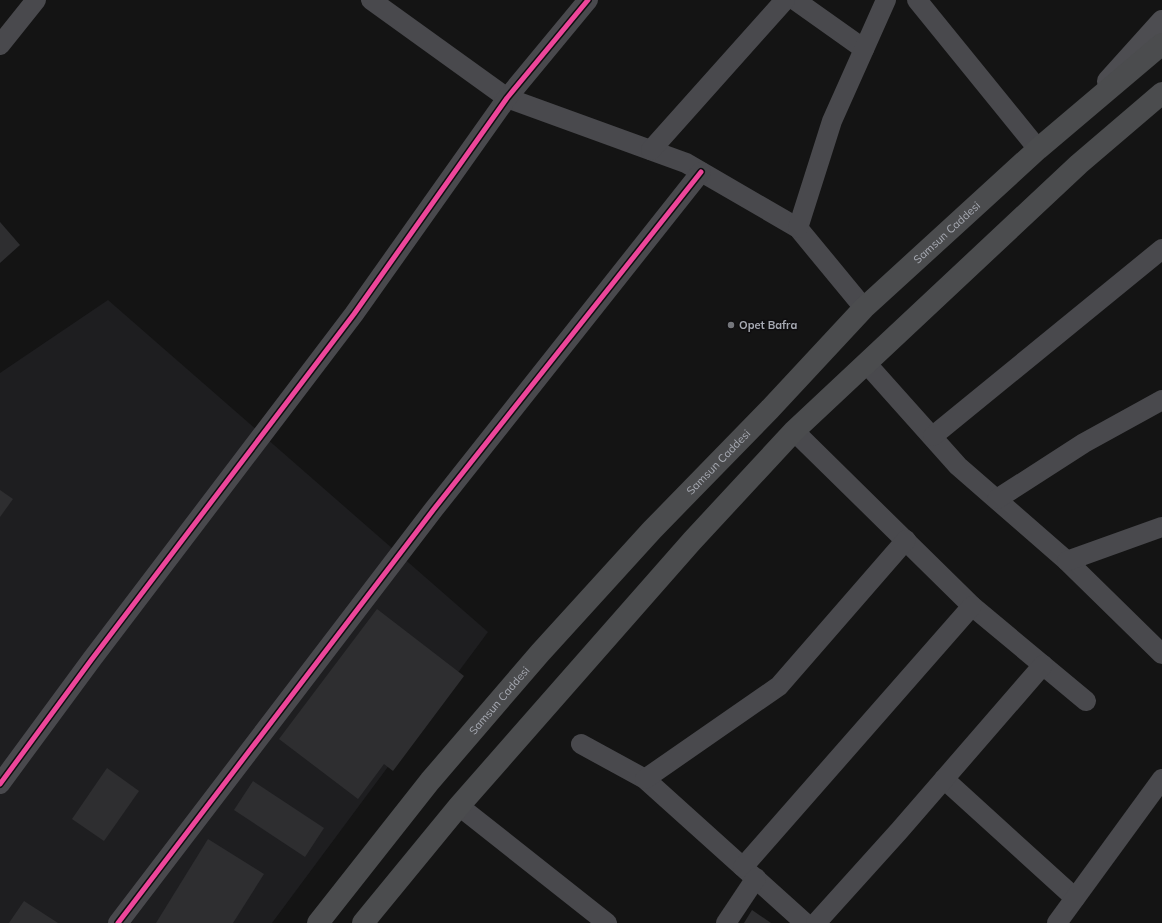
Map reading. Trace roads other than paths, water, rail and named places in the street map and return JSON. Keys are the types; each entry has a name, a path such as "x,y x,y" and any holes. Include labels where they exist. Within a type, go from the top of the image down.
{"highway":[{"name":"Samsun Caddesi","path":"318,923 430,781 540,653 652,530 770,409 864,308 1038,149 1162,44"},
{"path":"363,923 458,806 692,541 794,431 1079,164 1160,96"}],"street":[{"path":"0,45 36,0"},
{"path":"371,0 507,98 686,163 798,228 864,308"},
{"path":"0,784 92,659 354,314 507,98 588,0"},
{"path":"651,150 785,0"},
{"path":"795,0 864,49"},
{"path":"798,228 832,121 886,0"},
{"path":"917,0 1038,149"},
{"path":"1079,113 1162,20"},
{"path":"118,923 434,509 701,172"},
{"path":"933,436 1160,253"},
{"path":"866,364 933,436 958,466 1068,561 1162,654"},
{"path":"997,499 1084,443 1162,400"},
{"path":"794,431 972,606 1086,701"},
{"path":"1068,561 1162,527"},
{"path":"646,779 779,686 906,540"},
{"path":"726,923 749,873 972,606"},
{"path":"816,923 1043,665"},
{"path":"581,744 646,779 805,923"},
{"path":"944,779 1075,898"},
{"path":"1059,922 1162,779"},
{"path":"458,806 606,923"}],"place":[{"name":"Opet Bafra","path":"731,325"}]}
